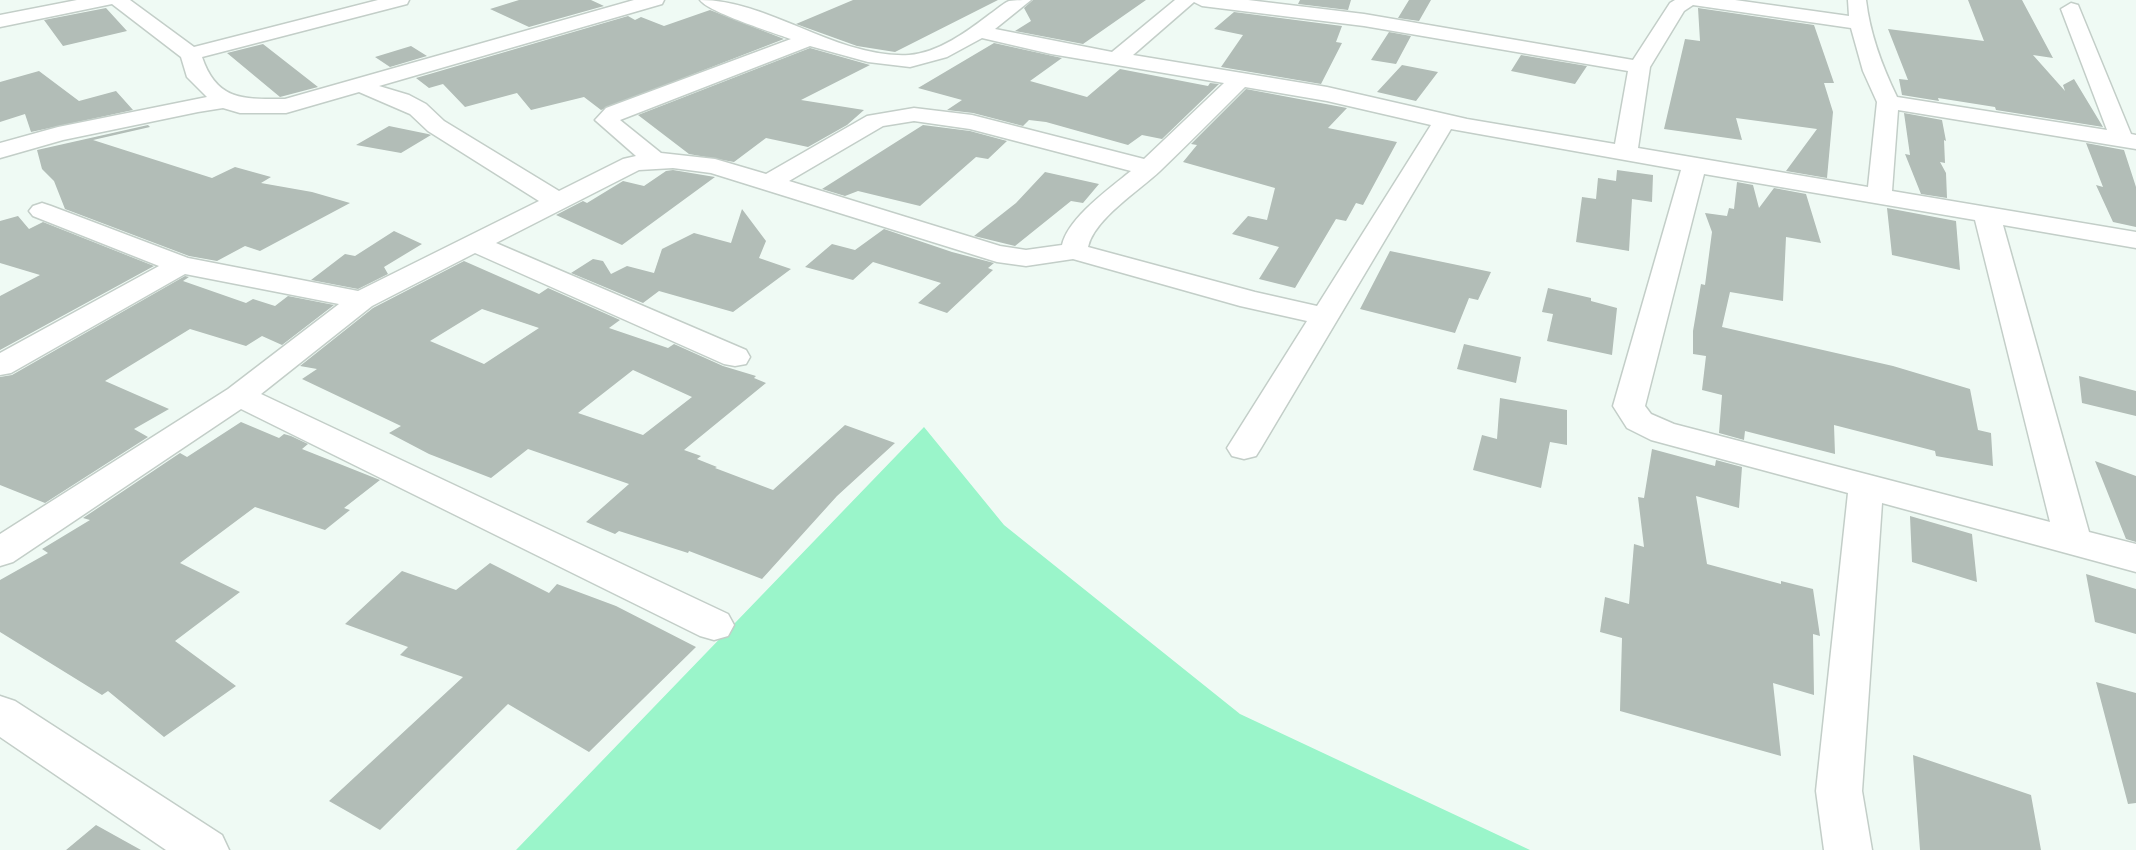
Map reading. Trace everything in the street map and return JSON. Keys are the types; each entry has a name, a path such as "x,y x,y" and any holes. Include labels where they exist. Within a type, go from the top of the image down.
{"street":[{"path":"0,21 106,0"},
{"path":"118,0 191,54 198,77 224,101 240,106 286,106 656,0"},
{"path":"191,54 400,0"},
{"path":"709,0 812,38 882,60 910,62 924,59 981,32 1022,0"},
{"path":"1116,59 1186,0"},
{"path":"1202,0 1364,20 1639,67"},
{"path":"1364,20 1381,0"},
{"path":"1626,152 1639,67 1677,7 1688,0"},
{"path":"1694,0 1859,23"},
{"path":"1857,0 1859,23 1874,71 1888,102 1879,198"},
{"path":"2071,9 2129,141"},
{"path":"981,32 1051,48 1327,94 1446,121 1879,198 2136,240"},
{"path":"654,159 606,120 614,113 812,38"},
{"path":"1074,250 1077,237 1102,208 1149,168 1240,79"},
{"path":"364,85 374,92 400,100 418,109 436,126 557,201"},
{"path":"0,151 70,131 224,101"},
{"path":"1888,102 2129,141"},
{"path":"768,183 875,121 891,116 915,114 958,119 1149,168"},
{"path":"1244,448 1323,316 1446,121"},
{"path":"0,552 239,396 362,300 632,164 654,159 676,159 715,166 996,255 1026,258 1074,250 1250,300 1323,316"},
{"path":"1694,165 1629,406 1639,421 1663,432 2136,558"},
{"path":"42,211 181,265 362,300"},
{"path":"1987,216 2073,542"},
{"path":"474,243 735,357"},
{"path":"0,366 181,265"},
{"path":"239,396 714,626"},
{"path":"1848,850 1839,791 1866,486"},
{"path":"0,714 205,850"}],"green space":[{"path":"924,427 1004,525 1240,714 1530,850 516,850"}],"building":[{"path":"519,0 591,0 604,6 529,27 490,9"},
{"path":"853,0 998,0 895,52 857,46 796,24"},
{"path":"1033,0 1146,0 1083,44 1015,31 1031,21 1024,8"},
{"path":"1300,0 1351,0 1348,10 1298,4"},
{"path":"1409,0 1431,0 1419,21 1398,18"},
{"path":"1968,0 2022,0 2053,58 2033,55 2065,91 2063,85 2074,79 2103,127 1996,110 1995,107 1902,95 1899,79 1908,80 1888,29 1984,41"},
{"path":"106,8 127,31 63,46 44,20"},
{"path":"1698,8 1814,25 1834,83 1824,83 1833,112 1827,178 1786,171 1817,129 1736,118 1742,140 1664,129 1685,39 1700,41"},
{"path":"710,10 784,39 601,110 584,97 531,110 517,93 465,107 443,84 429,88 416,78 628,16 635,20 641,17 664,26"},
{"path":"1234,12 1342,26 1336,42 1342,43 1321,84 1221,67 1243,35 1214,29"},
{"path":"1389,32 1411,36 1396,64 1371,60"},
{"path":"994,43 1062,58 1030,81 1087,97 1120,69 1208,86 1210,83 1219,84 1162,139 1142,135 1128,145 1046,122 1029,120 1023,126 973,113 947,110 962,100 918,88"},
{"path":"263,44 318,87 280,97 227,53"},
{"path":"411,46 427,56 390,67 375,57"},
{"path":"810,48 870,65 801,100 864,110 847,125 808,147 766,138 734,162 689,154 638,115"},
{"path":"1521,55 1587,66 1575,84 1511,71"},
{"path":"1402,65 1438,72 1416,101 1377,92"},
{"path":"39,71 79,101 116,91 133,110 31,132 25,114 0,122 0,82"},
{"path":"1246,89 1347,108 1328,128 1397,142 1363,205 1356,203 1346,221 1336,219 1295,288 1259,279 1279,247 1232,234 1248,216 1267,220 1275,188 1183,162 1197,145 1191,144"},
{"path":"1904,113 1942,120 1946,141 1944,140 1945,163 1940,162 1946,173 1947,198 1921,194 1905,154 1910,155"},
{"path":"148,125 150,127 93,140 212,178 235,167 271,177 261,183 312,192 350,203 260,251 245,246 217,261 189,256 65,209 54,181 42,169 37,150"},
{"path":"923,125 970,131 1007,141 988,159 976,157 920,206 858,191 845,196 822,189"},
{"path":"389,126 431,135 401,153 356,145"},
{"path":"2086,143 2124,150 2136,187 2136,227 2113,222 2096,185 2103,187"},
{"path":"673,170 715,177 622,245 556,215 583,201 587,203 623,181 644,186 666,171"},
{"path":"1617,170 1653,175 1652,202 1632,199 1629,251 1576,242 1582,197 1596,199 1598,178 1616,181"},
{"path":"1045,172 1099,184 1083,203 1071,201 1015,246 974,236 1016,203"},
{"path":"1737,182 1753,185 1759,208 1774,188 1806,194 1821,243 1786,237 1783,301 1730,292 1722,327 1893,366 1970,389 1978,430 1991,433 1993,466 1936,456 1935,451 1834,425 1835,454 1745,431 1744,440 1719,433 1722,395 1702,390 1706,356 1693,354 1693,331 1701,284 1705,285 1712,232 1705,213 1727,216 1729,208 1734,209"},
{"path":"1887,208 1956,221 1960,270 1892,255"},
{"path":"742,209 766,241 759,258 791,269 733,312 659,291 643,303 571,273 593,259 603,261 611,274 627,266 654,273 662,249 694,233 731,243"},
{"path":"18,216 29,229 43,222 154,266 0,350 0,296 40,275 0,263 0,221"},
{"path":"884,229 952,252 994,263 988,268 993,270 947,313 918,303 941,283 873,262 853,280 805,267 832,244 855,250"},
{"path":"394,231 422,244 384,267 388,274 358,289 311,280 345,254 355,256"},
{"path":"1390,251 1491,272 1478,300 1469,298 1455,333 1360,309"},
{"path":"464,261 539,294 548,288 620,320 609,328 668,348 674,344 723,366 756,376 754,378 766,383 684,450 701,456 697,459 717,467 715,468 773,490 845,425 895,443 837,496 762,579 689,551 688,553 619,531 615,534 586,522 629,484 528,449 491,478 429,454 389,433 401,426 302,379 317,369 300,366 373,308","holes":["482,309 539,328 484,364 430,341","633,370 692,397 643,435 578,413"]},
{"path":"185,276 189,277 183,281 246,303 253,299 275,306 288,296 334,305 282,345 262,336 246,346 190,329 105,381 169,409 134,429 148,437 45,503 0,485 0,377 12,375"},
{"path":"1548,288 1591,298 1591,301 1617,308 1612,355 1547,341 1553,314 1542,312"},
{"path":"1464,344 1521,357 1516,383 1457,369"},
{"path":"2079,376 2136,391 2136,416 2082,403"},
{"path":"1500,398 1567,410 1567,445 1550,442 1541,488 1473,470 1482,435 1497,439"},
{"path":"241,422 279,438 284,434 291,436 308,444 302,449 380,480 344,508 350,510 325,530 255,507 180,563 240,592 175,641 236,686 164,737 108,691 102,695 0,632 0,580 48,553 42,549 90,520 83,518 180,453 187,457"},
{"path":"1652,449 1715,466 1716,460 1742,467 1739,508 1696,496 1707,564 1781,584 1781,581 1813,589 1820,636 1813,634 1814,695 1773,683 1781,756 1620,711 1622,638 1600,632 1605,597 1629,604 1634,544 1644,547 1638,497 1644,498"},
{"path":"2095,461 2136,476 2136,542 2126,539"},
{"path":"1910,516 1972,534 1977,582 1912,562"},
{"path":"490,563 549,593 557,584 616,606 696,647 589,752 508,704 380,830 329,801 463,677 400,655 408,647 345,624 402,571 456,590"},
{"path":"2086,574 2136,589 2136,634 2095,622"},
{"path":"2096,682 2136,693 2136,803 2128,804"},
{"path":"1913,755 2031,795 2041,850 1920,850"},
{"path":"96,825 141,850 66,850"}]}
